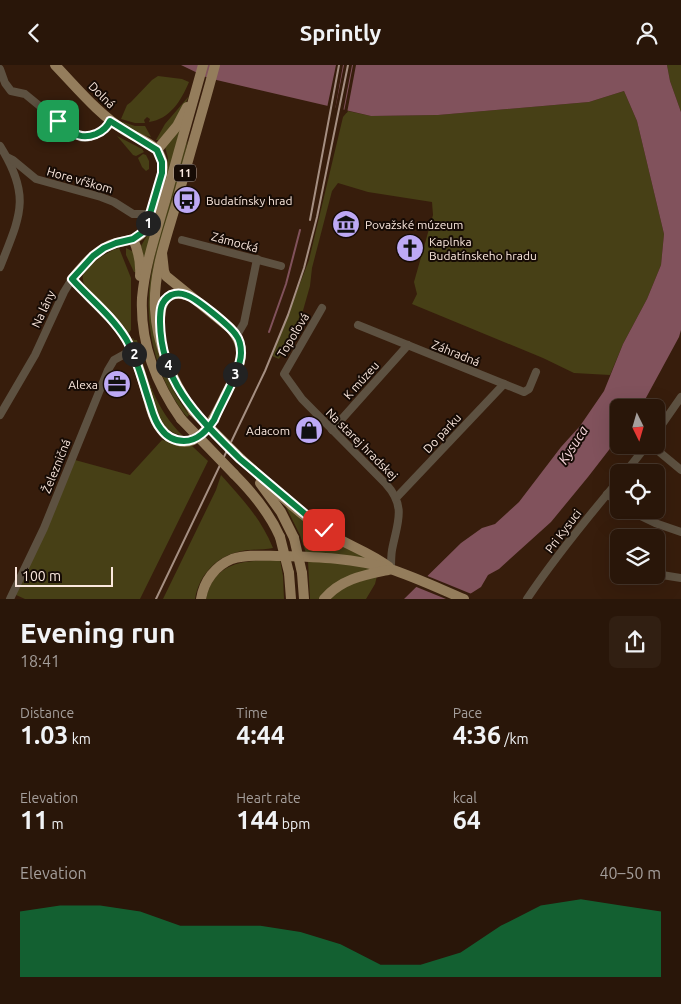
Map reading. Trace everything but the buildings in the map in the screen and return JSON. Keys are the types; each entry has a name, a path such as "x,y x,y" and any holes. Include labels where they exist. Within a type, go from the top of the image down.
{"main road":[{"name":"Dolná","path":"55,65 110,121 157,150"},
{"name":"11","path":"203,65 147,268 142,304 144,331 151,362 162,390 181,419 193,434 249,489 265,510 280,537 290,578 290,599"},
{"name":"11","path":"215,65 162,253 155,298 156,320 171,373 184,397 194,411 240,459 274,501 288,523 294,538 302,573 304,599"},
{"path":"142,304 140,297 141,263 139,252 133,239 143,232 150,214 162,169 161,157 157,150 177,126 197,88"},
{"name":"Na lány","path":"72,279 93,256 104,248 133,239"},
{"path":"72,279 118,327 132,350 157,424 166,435 182,441 189,441 204,433 210,425 234,376 241,354 240,344 237,335 224,323 164,274 162,253"},
{"path":"161,341 161,308 165,300 169,296 178,293 191,297"},
{"path":"240,459 324,530 378,559 391,570"},
{"path":"201,599 205,585 216,569 232,559 244,556 358,561 391,570 464,599"},
{"path":"324,599 338,586 347,581 391,570"}],"street":[{"path":"0,69 5,83 11,91 25,94 82,138 102,132 110,121"},
{"path":"0,146 17,178 21,197 16,223 4,246 0,267"},
{"name":"Hore vŕškom","path":"7,157 36,179 101,197 114,202 133,214 150,214"},
{"name":"Zámocká","path":"182,240 281,265"},
{"path":"237,335 244,323 257,259"},
{"name":"Na lány","path":"0,415 35,355 72,279"},
{"name":"Topoľová","path":"284,374 322,308"},
{"name":"Záhradná","path":"358,325 524,392 529,389 536,372"},
{"name":"K múzeu","path":"332,430 408,345"},
{"name":"Železničná","path":"10,599 44,528 108,370 114,360 132,350"},
{"name":"Na starej hradskej","path":"284,374 302,399 386,484 396,498 399,515 391,553 391,570"},
{"name":"Do parku","path":"396,498 504,384"},
{"path":"665,420 681,397"},
{"path":"633,464 641,454"},
{"path":"660,454 681,471"},
{"name":"Pri Kysuci","path":"527,599 543,575 610,490"},
{"path":"646,519 681,532"},
{"path":"665,575 681,578"}],"shaded area":[{"path":"667,65 681,65 681,112 670,81"},
{"path":"158,76 182,79 189,82 174,108 156,120 149,122 150,119 147,117 144,120 145,123 135,123 121,119 127,105"},
{"path":"624,91 637,121 664,234 661,265 647,299 623,344 610,375 574,373 543,358 412,304 417,294 414,282 433,215 432,202 368,192 338,183 332,191 302,314 279,359 272,356 309,260 343,117 348,111 371,116 438,115 589,102"},
{"path":"189,96 177,121 159,140 156,140 165,124"},
{"path":"120,121 135,126 145,126 151,137 136,133"},
{"path":"181,126 145,263 141,246 149,232 167,168 168,158 165,147"},
{"path":"117,136 142,149 144,152 136,156 133,155"},
{"path":"188,140 152,324 157,349 165,372 175,394 189,415 187,417 166,384 153,347 150,327 149,288 156,251 180,161"},
{"path":"143,154 146,155 149,161 149,169 146,171 138,158"},
{"path":"119,248 131,278 131,330 128,334 85,287 83,278 85,271 93,263"},
{"path":"126,248 134,252 136,272 134,272 126,255"},
{"path":"133,338 137,340 148,379 159,403 183,436 168,429 158,416 145,383"},
{"path":"162,440 192,446 208,461 140,599 25,599 16,595 75,460 130,475"},
{"path":"221,475 257,518 273,548 233,553 218,561 205,574 195,599 163,599 216,490"},
{"path":"285,505 376,560 306,553 300,535"},
{"path":"280,560 284,599 206,599 210,586 225,569 244,562"},
{"path":"308,561 339,562 376,569 321,599 310,599"},
{"path":"377,576 375,584 366,599 329,599 342,587"}],"water":[{"name":"Kysuca","path":"181,65 667,65 670,81 681,112 681,330 679,337 645,399 610,399 610,449 588,477 551,522 499,569 488,575 481,587 470,594 468,599 404,599 461,543 482,528 495,524 519,502 561,447 580,426 604,391 623,344 647,299 661,265 664,234 637,121 624,91 589,102 438,115 371,116 208,78"}],"pier":[{"path":"336,65 343,65 335,110 327,108"},
{"path":"344,65 352,65 343,112 335,110"},
{"path":"353,65 356,65 347,113 344,112"},
{"path":"425,575 474,595 470,599 446,599 414,586"}],"waterway":[{"path":"269,332 286,284 300,230"}],"railway":[{"path":"310,220 339,65"},
{"path":"156,599 265,371 288,315 304,268 317,217 348,65"}],"place":[{"name":"Budatínsky hrad","path":"187,200"},
{"name":"Považské múzeum","path":"346,224"},
{"name":"Kaplnka Budatínskeho hradu","path":"410,248"},
{"name":"Alexa","path":"117,384"},
{"name":"Adacom","path":"309,430"}],"route":[{"path":"58,121 82,138 102,132 110,121 154,147 161,157 162,173 147,225 143,232 133,239 104,248 93,256 72,279 111,319 126,338 132,350 157,424 166,435 182,441 189,441 204,433 210,425 214,420 240,362 240,344 237,335 191,297 178,293 169,296 162,304 160,315 161,341 171,373 184,397 204,423 230,448 240,459 324,530"}]}
